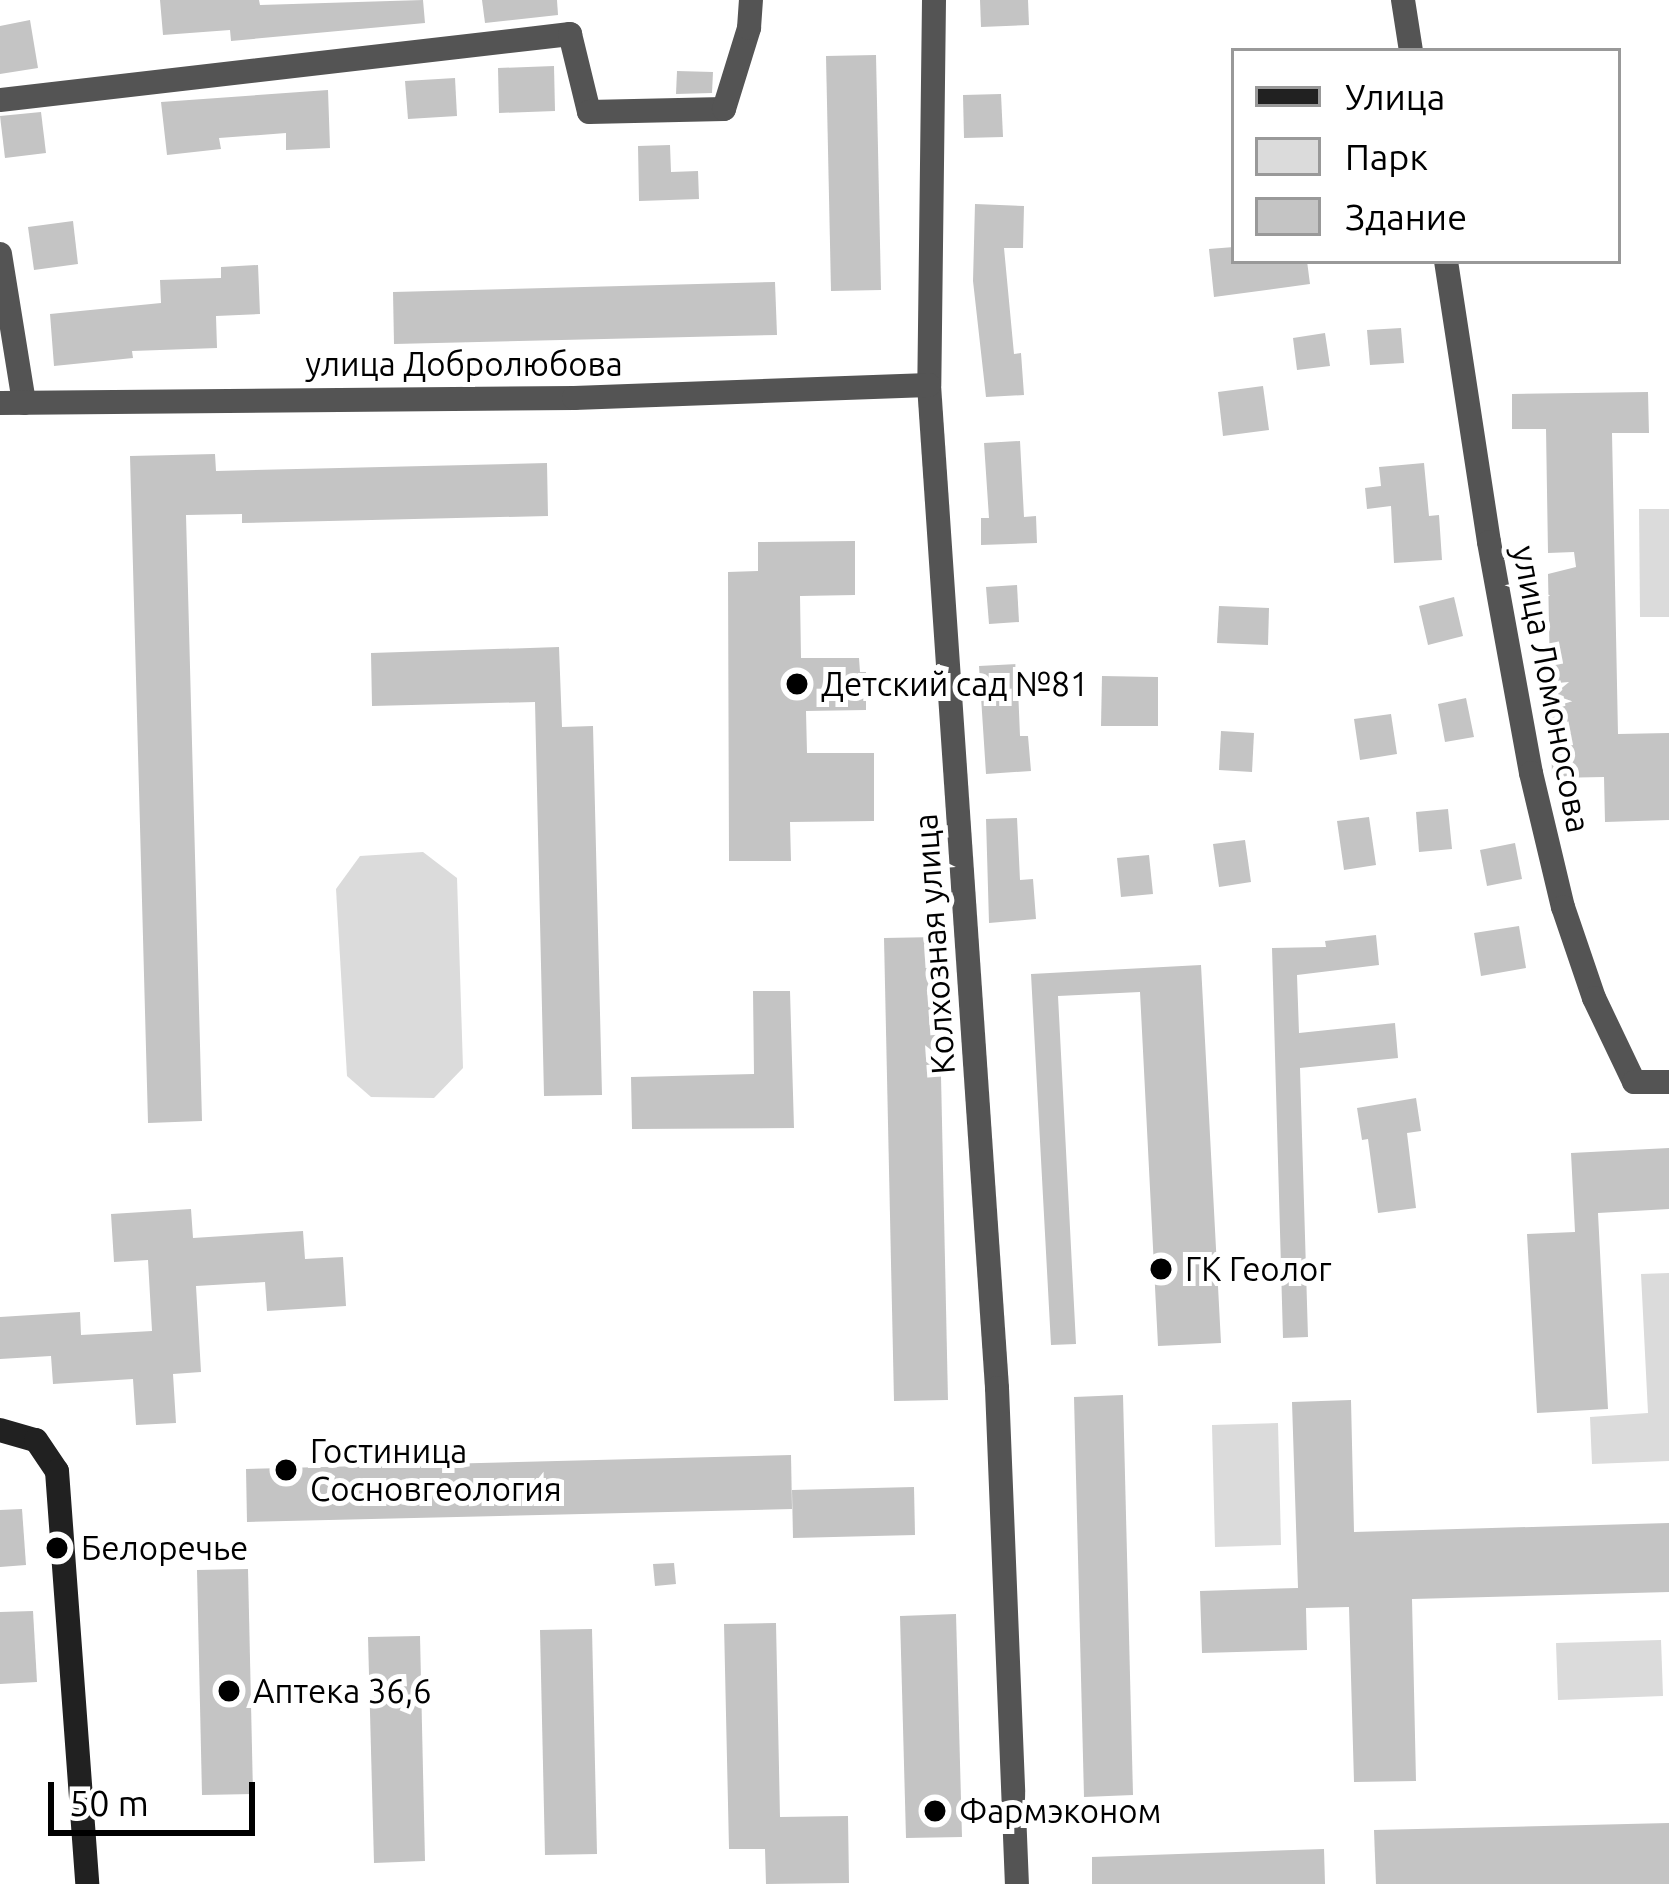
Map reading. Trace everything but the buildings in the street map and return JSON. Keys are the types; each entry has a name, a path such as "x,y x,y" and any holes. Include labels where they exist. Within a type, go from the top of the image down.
{"main road":[{"path":"0,1430 36,1440 57,1471 87,1884"}],"street":[{"path":"0,100 570,34 589,112 724,109 749,28 751,0"},
{"name":"Колхозная улица","path":"934,0 929,386 997,1388 1017,1884"},
{"path":"1403,0 1411,48"},
{"path":"0,254 12,403"},
{"name":"улица Ломоносова","path":"1446,264 1493,565 1563,907 1594,998 1634,1082 1669,1082"},
{"name":"улица Добролюбова","path":"12,403 574,398 929,386"}],"green space":[{"path":"1639,509 1669,509 1669,617 1640,617"},
{"path":"423,852 457,878 463,1068 434,1098 371,1097 347,1076 336,889 360,856"},
{"path":"1669,1273 1669,1461 1592,1464 1590,1417 1648,1413 1641,1274"},
{"path":"1278,1423 1281,1545 1215,1547 1212,1425"},
{"path":"1661,1640 1663,1696 1558,1700 1556,1643"}],"place":[{"name":"Детский сад №81","path":"797,684"},
{"name":"ГК Геолог","path":"1161,1269"},
{"name":"Гостиница Сосновгеология","path":"286,1470"},
{"name":"Белоречье","path":"57,1548"},
{"name":"Аптека 36,6","path":"229,1691"},
{"name":"Фармэконом","path":"935,1811"}]}
